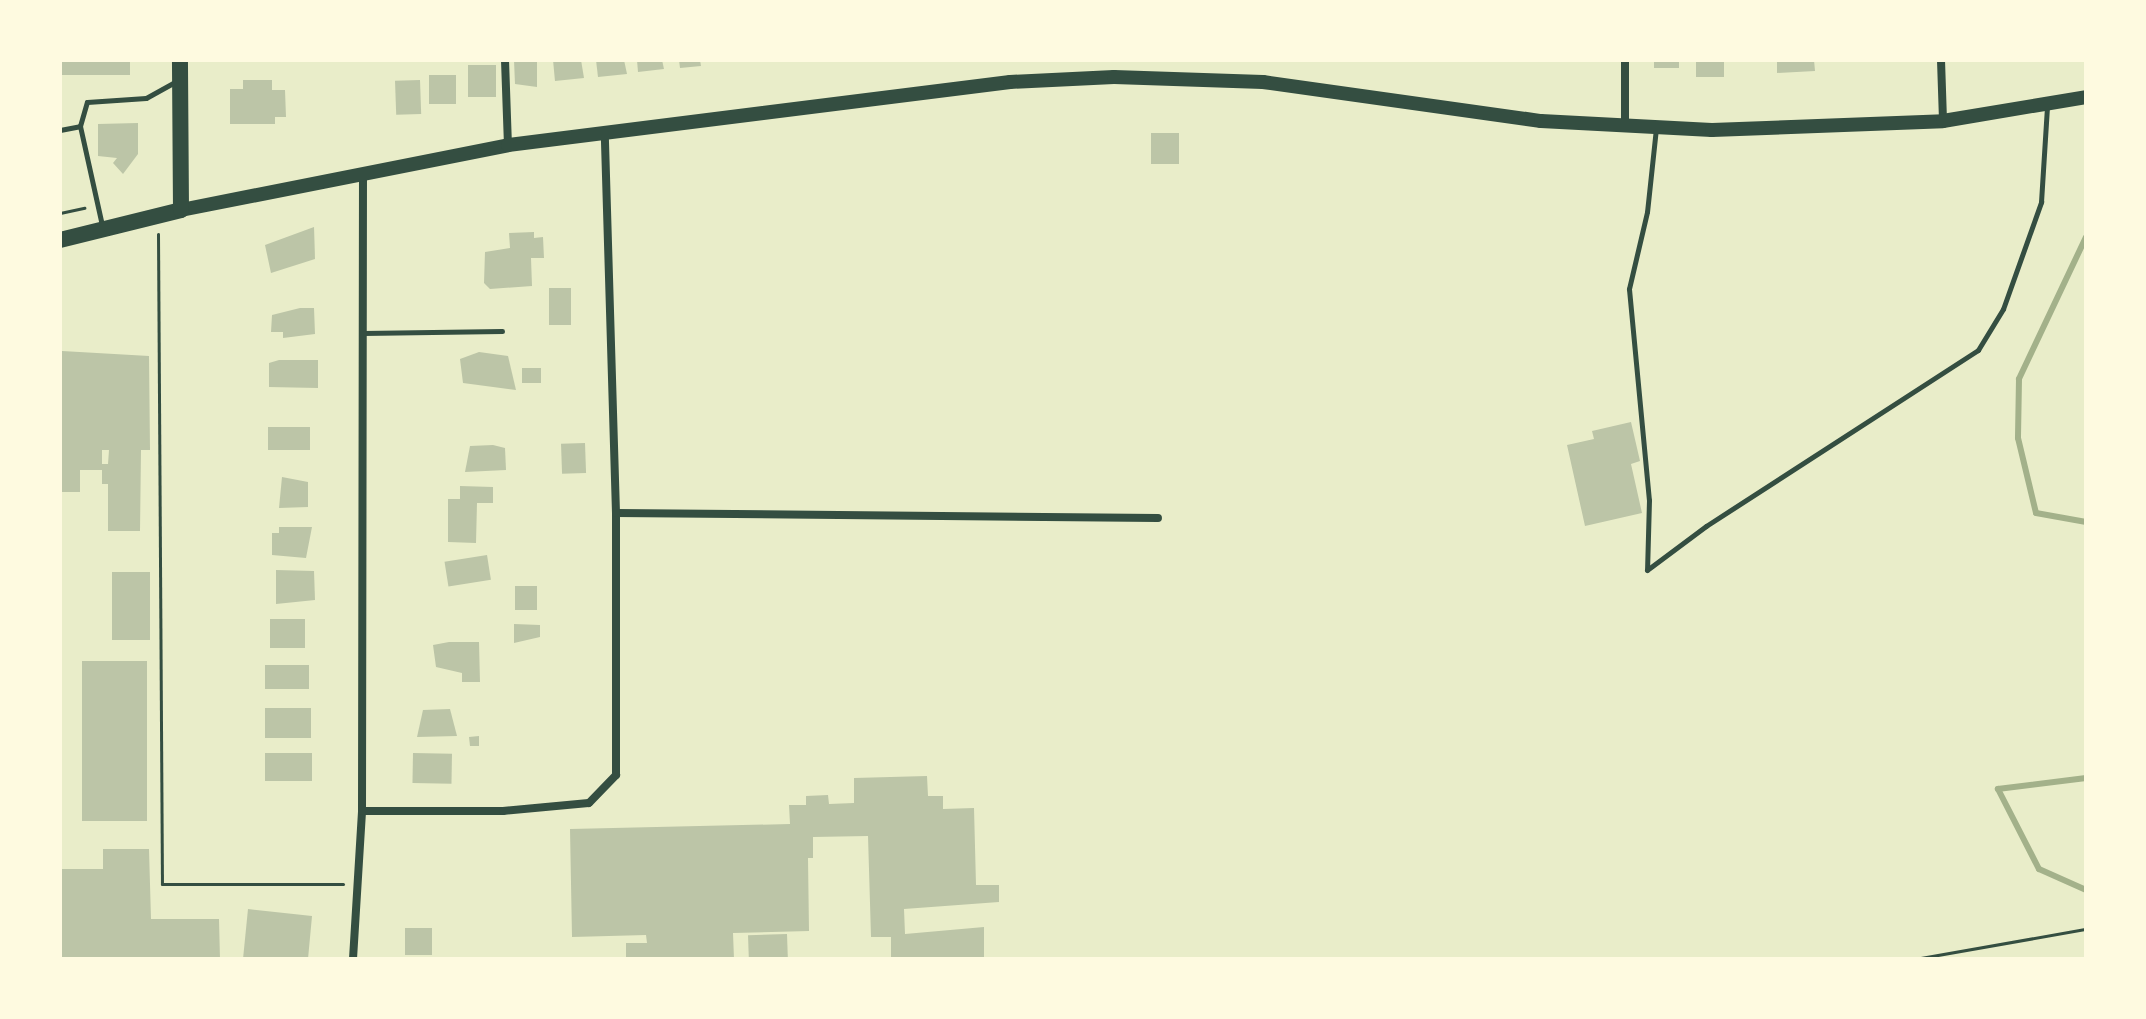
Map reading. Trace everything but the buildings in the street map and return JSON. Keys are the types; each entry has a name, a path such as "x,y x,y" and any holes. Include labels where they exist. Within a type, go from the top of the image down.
{"main road":[{"path":"180,60 181,210"},
{"path":"60,240 363,171 508,145 1010,82 1114,77 1263,82 1465,112 1625,127 1712,130 1943,121 2086,97"}],"street":[{"path":"505,60 508,145"},
{"path":"1625,60 1625,127"},
{"path":"1941,60 1943,121"},
{"path":"362,811 503,811 589,803 603,793 616,775 616,513 605,131"},
{"path":"353,959 362,811 363,171"},
{"path":"616,513 1158,518"}],"lane":[{"path":"104,230 80,126 87,102 146,98 180,79"},
{"path":"1656,127 1647,212 1629,289 1649,500 1647,570 1706,526 1978,350 2003,309 2041,202 2047,105"},
{"path":"60,130 80,126"},
{"path":"362,333 502,331"}],"path":[{"path":"149,220 162,239 162,884 343,884"},
{"path":"1915,959 2086,929"}],"waterway":[{"path":"2086,237 2019,379 2018,438 2036,513 2086,522"},
{"path":"2086,778 1998,789 2039,869 2086,890"}]}
